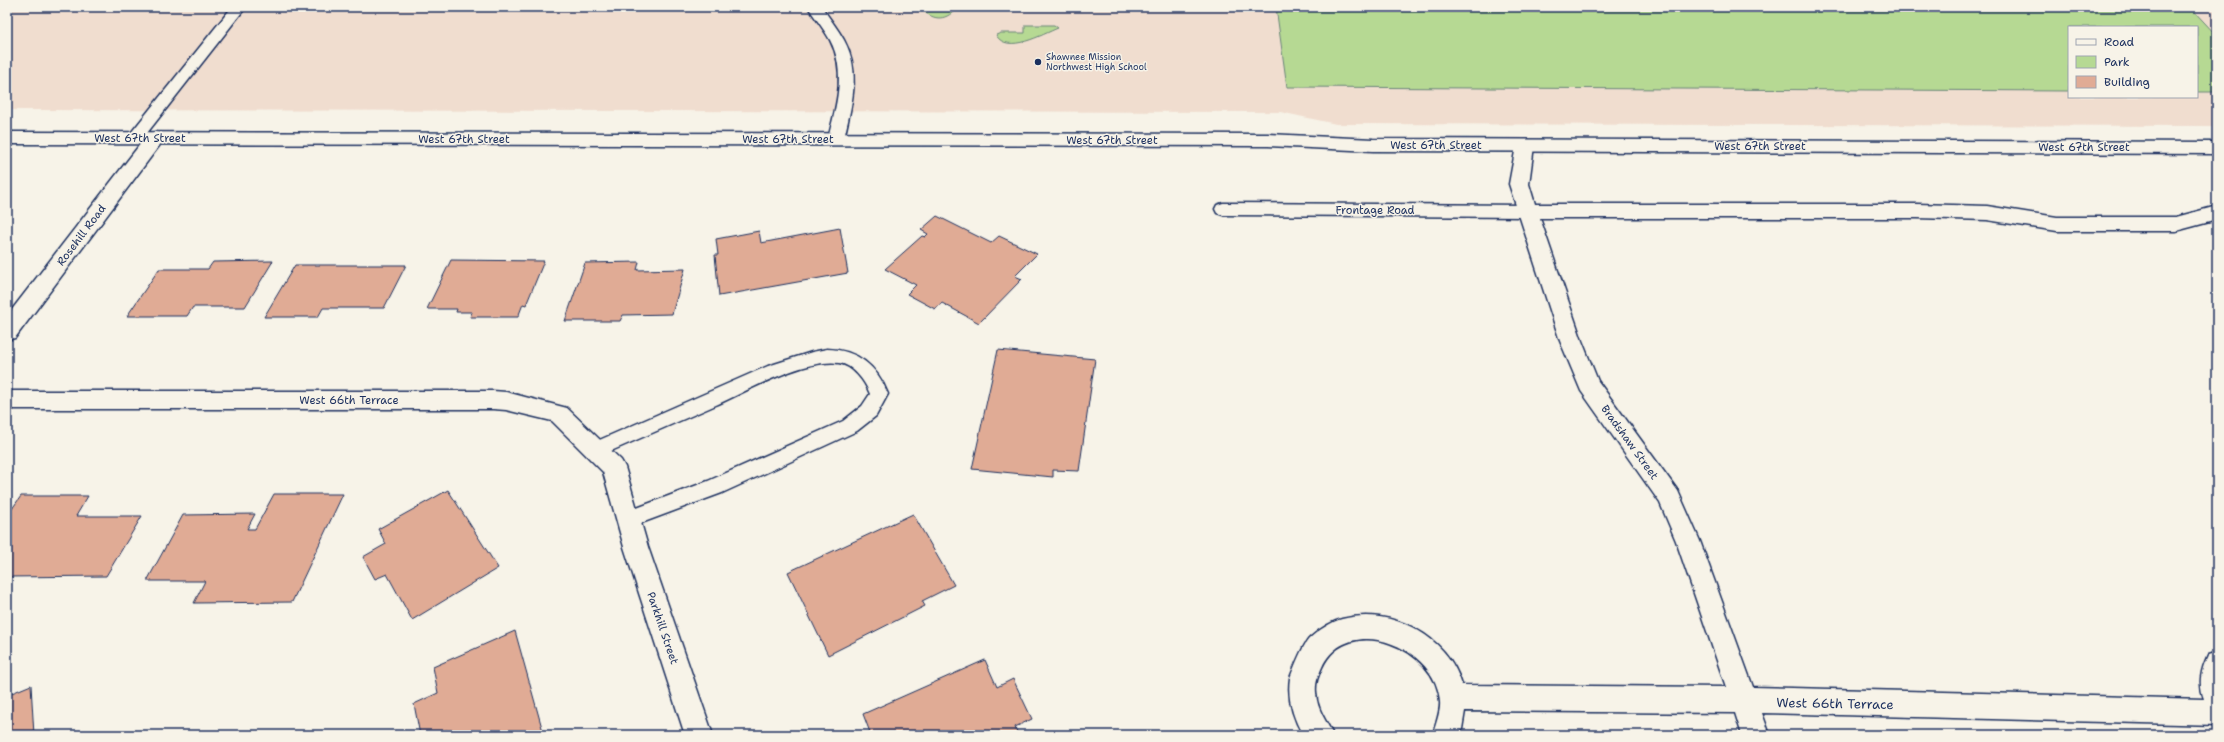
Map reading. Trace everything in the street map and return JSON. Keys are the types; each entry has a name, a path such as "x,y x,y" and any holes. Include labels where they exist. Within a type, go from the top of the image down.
{"street":[{"name":"West 67th Street","path":"7,138 1268,140 1373,145 2217,148"},
{"name":"Rosehill Road","path":"7,332 145,138"},
{"name":"Bradshaw Street","path":"1525,146 1519,184 1571,341 1589,385 1670,498 1688,541 1756,735"},
{"path":"1528,211 1917,211 1987,214 2057,224 2176,224 2211,212 2217,212"},
{"name":"West 66th Terrace","path":"7,400 506,401 559,414 614,467 628,520"},
{"name":"Parkhill Street","path":"628,520 699,735"},
{"path":"1319,735 1304,708 1301,685 1307,663 1319,645 1338,632 1362,626 1386,628 1410,637 1430,653 1446,674 1453,698 1453,721 1447,735"},
{"path":"2217,664 2214,671 2214,690 2217,698"},
{"name":"West 66th Terrace","path":"1453,698 1744,700 2217,712"}],"lane":[{"path":"145,138 239,7"},
{"path":"815,7 838,41 846,70 847,91 836,139"},
{"name":"Frontage Road","path":"1223,209 1528,211"},
{"path":"595,450 787,366 821,357 838,356 851,361 865,369 875,380 879,394 869,411 850,426 715,487 628,520"}],"shaded area":[{"name":"Shawnee Mission Northwest High School","path":"7,7 2210,7 2217,14 2217,126 1336,124 1280,112 7,110"}],"green space":[{"path":"920,7 928,7 928,10 954,11 945,17 936,18 927,14"},
{"path":"1276,7 2190,7 2217,36 2217,92 2198,92 2198,26 2068,26 2068,91 1287,87"},
{"path":"1025,25 1054,25 1058,28 1035,38 1016,43 1001,41 996,35 1001,33 1025,33"}],"building":[{"path":"937,216 991,243 999,236 1037,254 1015,276 1022,279 979,323 942,303 935,309 907,294 916,285 885,269 922,236 925,237 928,234 921,230"},
{"path":"840,228 848,273 719,296 715,255 718,255 716,239 759,231 761,243"},
{"path":"451,260 544,261 526,305 523,304 518,317 470,317 472,312 456,312 457,309 427,309"},
{"path":"273,261 245,307 193,307 187,316 127,316 159,269 208,269 213,262"},
{"path":"639,262 637,270 685,269 672,314 623,315 620,321 565,321 585,263"},
{"path":"295,265 406,265 384,308 323,308 318,317 264,317"},
{"path":"998,350 1095,359 1079,471 1053,470 1053,477 972,469"},
{"path":"448,490 498,568 412,620 387,574 375,579 363,557 386,544 378,529"},
{"path":"274,494 343,494 292,602 194,603 205,581 147,581 183,515 255,514 247,529 255,529"},
{"path":"21,496 88,496 76,516 142,516 106,576 7,577 7,516"},
{"path":"913,514 954,585 922,601 925,606 828,655 788,572"},
{"path":"515,631 544,735 448,735 447,730 435,735 420,735 414,704 438,693 433,667"},
{"path":"985,660 997,687 1013,679 1032,719 1015,727 1018,735 871,735 863,714"},
{"path":"31,685 34,735 7,735 7,695"}],"place":[{"name":"Shawnee Mission Northwest High School","path":"1038,62"}]}
